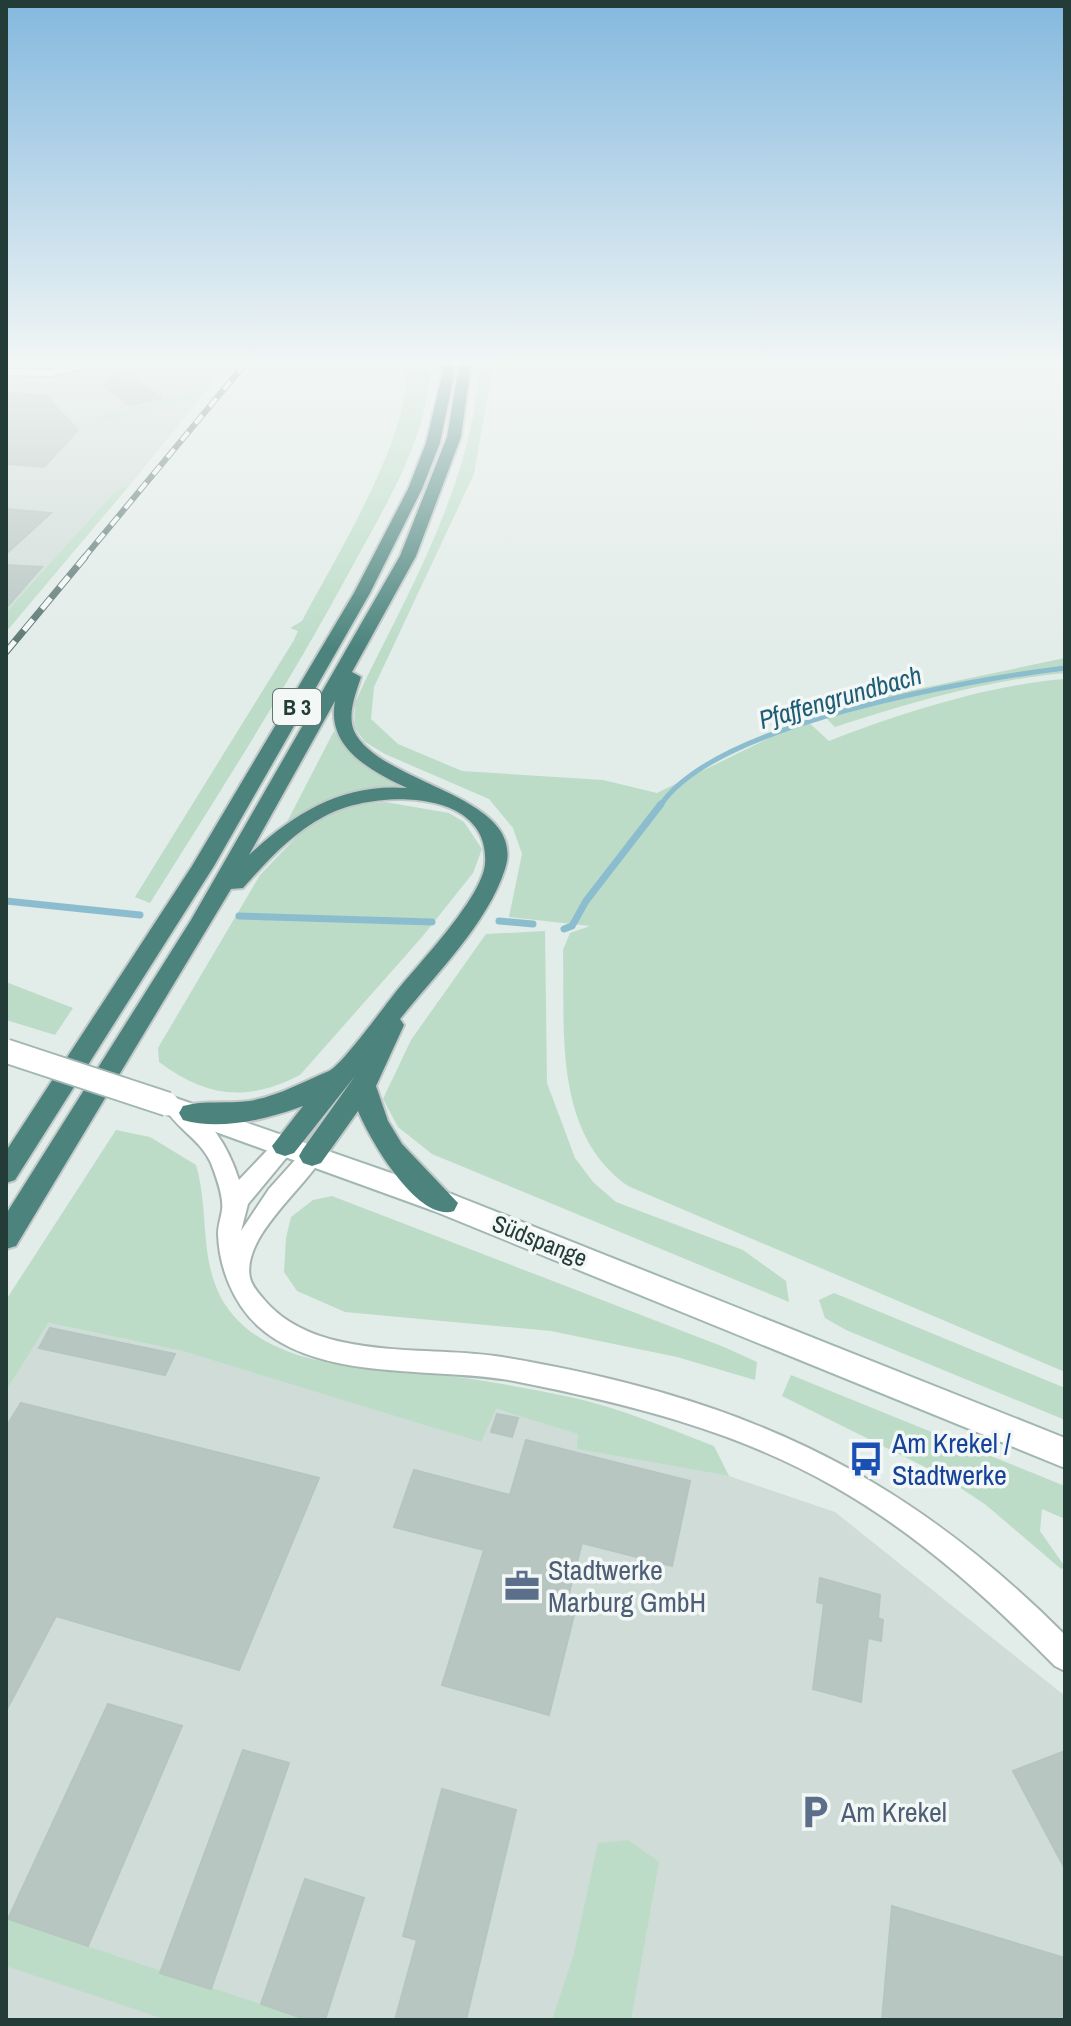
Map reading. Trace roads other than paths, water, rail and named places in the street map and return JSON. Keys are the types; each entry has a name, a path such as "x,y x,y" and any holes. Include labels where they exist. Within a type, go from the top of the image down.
{"highway":[{"name":"B 3","path":"6,1173 203,866 362,593 415,489 427,460"},
{"name":"B 3","path":"6,1238 202,920 369,629 408,556 446,460"},
{"name":"B 3","path":"285,1146 478,905 495,871 497,848 488,828 466,810 376,762 352,743 346,732 343,709 369,629"},
{"name":"B 3","path":"202,920 282,833 316,809 346,799 376,794 445,799"},
{"name":"B 3","path":"312,1156 363,1086 405,998"},
{"name":"B 3","path":"178,1108 227,1115 263,1110 296,1099 349,1063"},
{"path":"363,1086 370,1115 384,1143 405,1169 444,1203"}],"main road":[{"name":"Südspange","path":"6,1051 178,1108 444,1203 1065,1453"}],"street":[{"path":"178,1108 217,1150 229,1175 234,1208"},
{"path":"285,1146 234,1208 227,1232 238,1277 249,1300 274,1324 333,1351 455,1362 538,1375 671,1406 763,1438 843,1477 894,1509 986,1581 1065,1656"},
{"path":"238,1277 241,1255 251,1232 278,1194 312,1156"}],"waterway":[{"name":"Pfaffengrundbach","path":"660,806 689,777 732,751 786,729 908,695 1065,668"},
{"name":"Pfaffengrundbach","path":"564,929 572,926 586,901 661,804"},
{"name":"Pfaffengrundbach","path":"6,901 140,915"},
{"name":"Pfaffengrundbach","path":"239,916 432,922"},
{"name":"Pfaffengrundbach","path":"499,921 533,924"}],"railway":[{"path":"83,559 166,460"},
{"path":"6,652 85,557"}],"place":[{"name":"Am Krekel / Stadtwerke","path":"866,1459"},
{"name":"Stadtwerke Marburg GmbH","path":"522,1586"},
{"name":"Am Krekel","path":"815,1812"}]}
